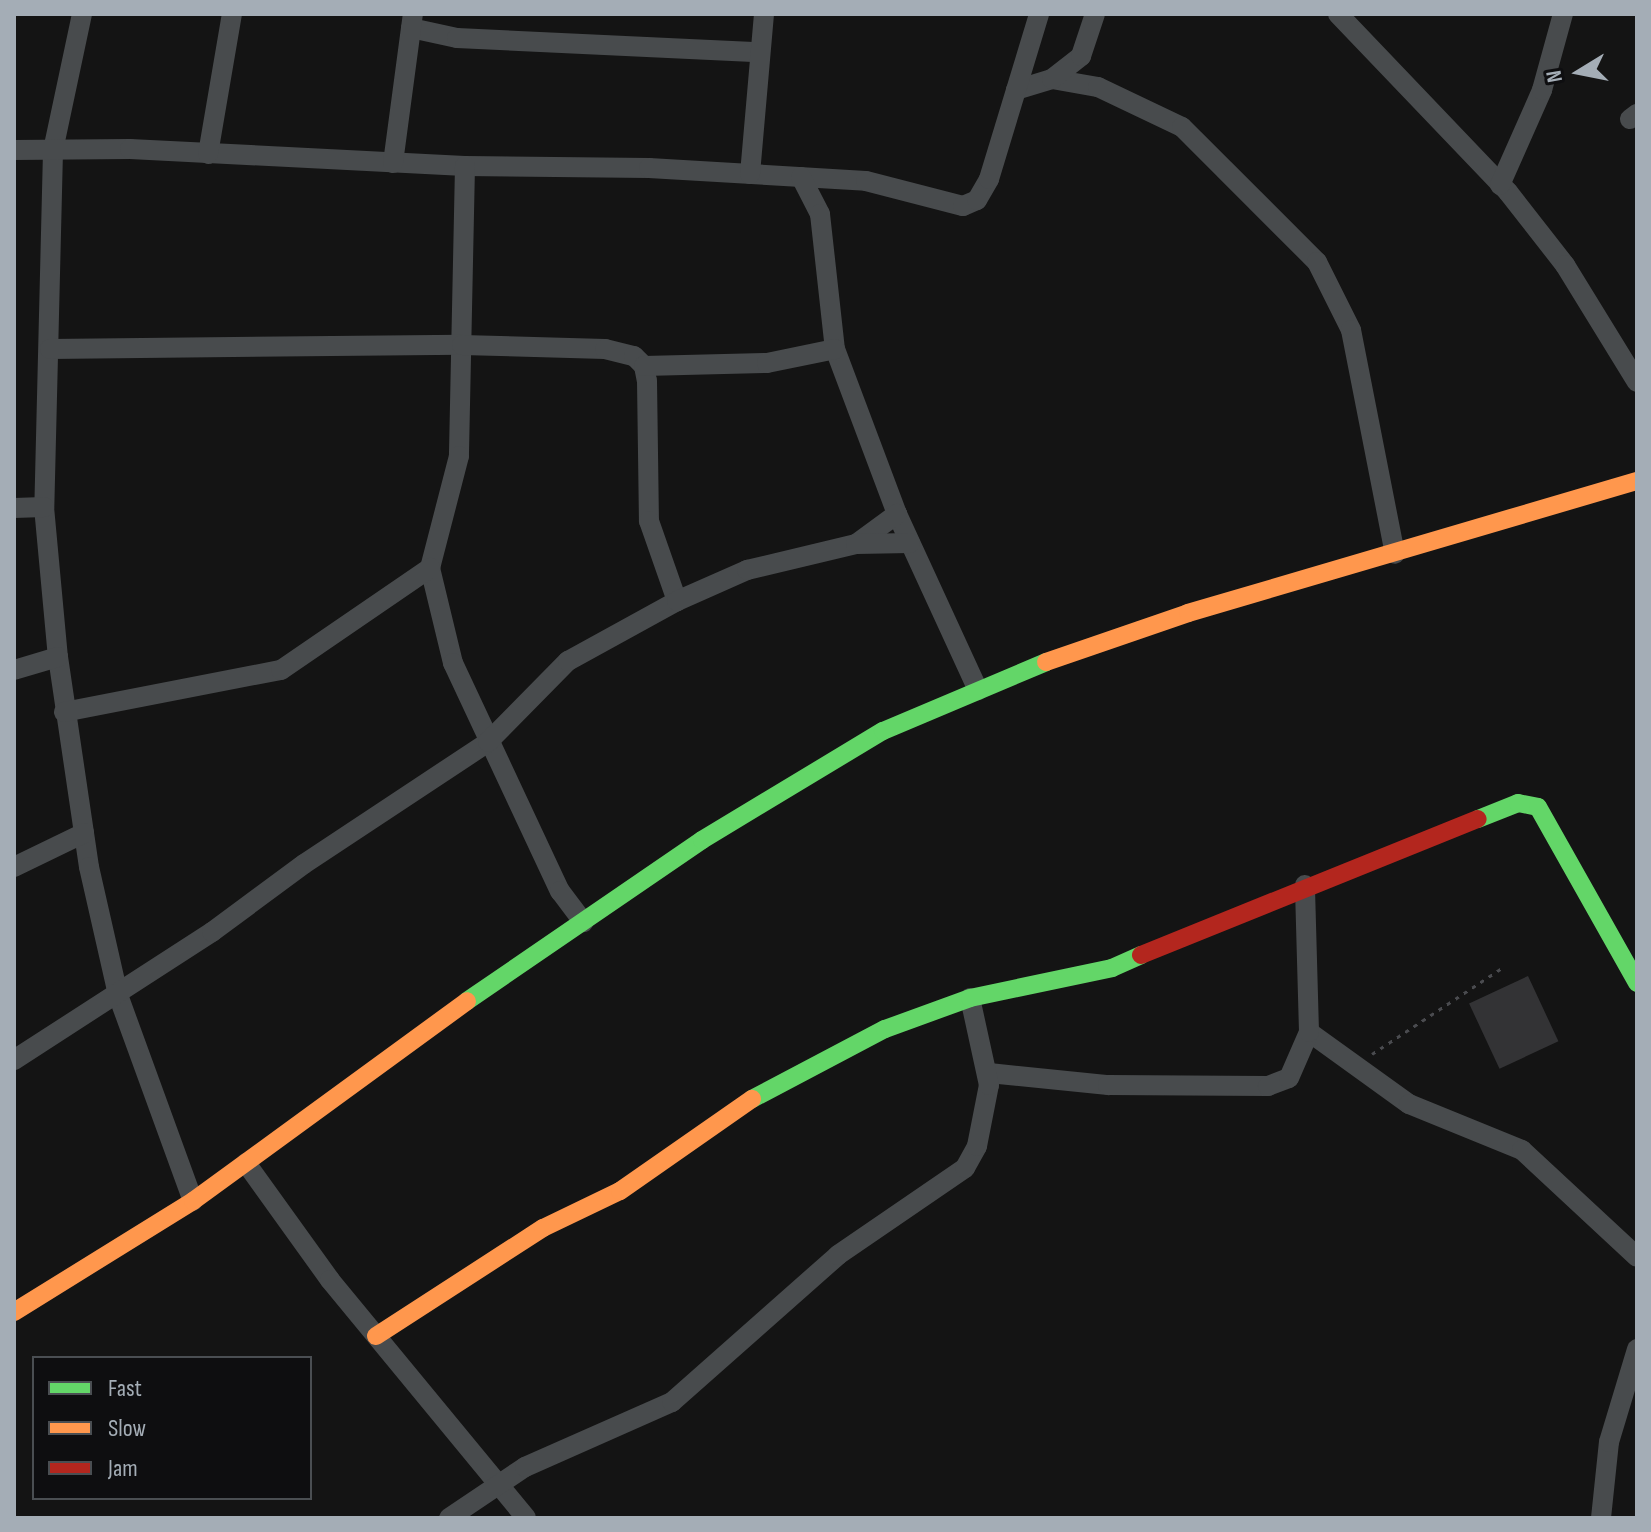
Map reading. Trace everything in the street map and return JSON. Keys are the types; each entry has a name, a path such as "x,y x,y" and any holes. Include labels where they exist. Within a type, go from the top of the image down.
{"street":[{"path":"82,14 53,151 44,507 58,657 84,833 118,995 193,1201"},
{"path":"208,154 232,14"},
{"path":"750,174 764,14"},
{"path":"14,150 208,154 835,179 866,181 963,206 977,200 989,179 1039,14"},
{"path":"1016,90 1052,79 1081,56 1095,14"},
{"path":"1338,14 1500,185 1565,265 1637,382"},
{"path":"1500,185 1542,90 1563,14"},
{"path":"393,163 412,21 457,38 759,52"},
{"path":"1081,56 1098,87"},
{"path":"1052,79 1098,87 1182,127 1206,145 1242,188 1290,229 1336,293 1351,330 1395,554"},
{"path":"465,166 456,482 433,545 430,568 453,663 560,891 583,922"},
{"path":"801,177 820,214 835,349 897,514 978,690"},
{"path":"820,214 835,179"},
{"path":"50,349 462,345 605,349 634,356 644,366 649,521 677,601"},
{"path":"644,366 767,363 835,349"},
{"path":"14,1312 193,1201 702,840 883,731 978,690 1188,613 1637,481"},
{"path":"14,508 44,507"},
{"path":"856,544 897,514"},
{"path":"14,1060 118,995 488,742 568,661 677,601 747,570 856,544 910,543"},
{"path":"64,712 281,670 372,603 430,568"},
{"path":"14,670 58,657"},
{"path":"376,1336 530,1235 620,1191 801,1068 923,1013 970,998 1112,968 1305,885 1529,802 1538,807 1589,892 1637,983"},
{"path":"14,867 84,833"},
{"path":"989,1073 1108,1085 1268,1086 1289,1078 1309,1032 1305,885"},
{"path":"449,1518 494,1483 672,1402 838,1255 965,1168 977,1146 989,1073 970,998"},
{"path":"1309,1032 1409,1104 1522,1150 1637,1257"},
{"path":"246,1163 376,1336 494,1483 526,1518"},
{"path":"1601,1518 1599,1493 1609,1442 1637,1349"}],"path":[{"path":"1354,1065 1505,966"}],"building":[{"path":"1528,976 1558,1041 1500,1069 1469,1003"}],"traffic: fast":[{"path":"467,1001 702,840 883,731 1046,662"},
{"path":"1478,819 1518,803 1538,807 1637,983"},
{"path":"752,1099 885,1029 970,998 1112,968 1141,955"}],"traffic: slow":[{"path":"1046,662 1188,613 1637,481"},
{"path":"14,1312 193,1201 467,1001"},
{"path":"376,1336 543,1228 620,1191 752,1099"}],"traffic: jam":[{"path":"1141,955 1478,819"}]}
